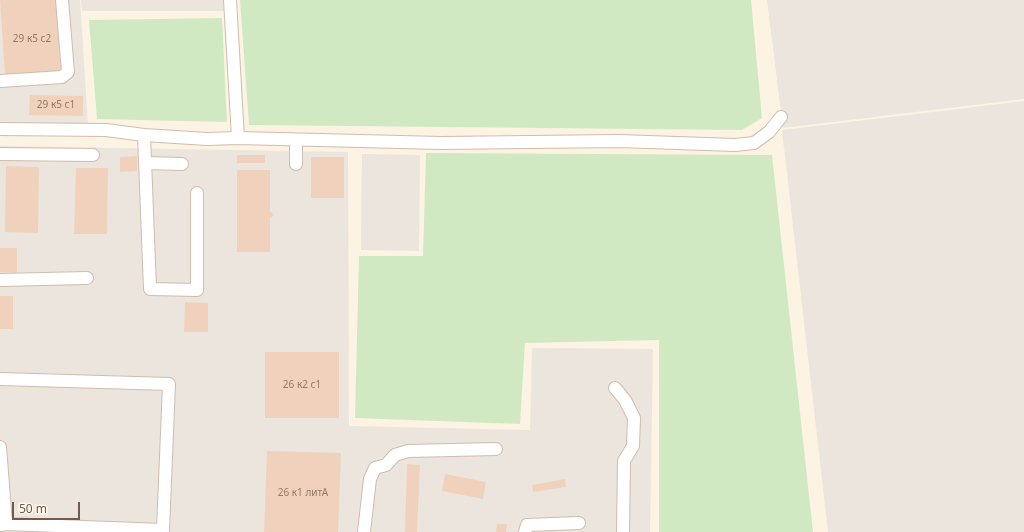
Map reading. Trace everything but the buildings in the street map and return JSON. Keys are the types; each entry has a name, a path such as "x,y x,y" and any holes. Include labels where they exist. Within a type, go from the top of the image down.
{"street":[{"path":"0,81 62,77 68,72 62,0"},
{"path":"230,0 238,138"},
{"path":"0,129 106,130 144,136 207,139 238,138 441,143 619,141 735,145 754,143 769,132 781,117"},
{"path":"144,136 150,289 197,290 197,192"},
{"path":"296,140 296,164"},
{"path":"0,154 93,155"},
{"path":"144,163 182,164"},
{"path":"0,280 87,278"},
{"path":"0,379 169,384 163,530 3,524 0,447"},
{"path":"616,388 625,400 634,418 633,446 624,461 623,532"},
{"path":"364,532 370,479 375,468 386,465 395,455 408,451 496,450"},
{"path":"525,532 527,525 578,523"}],"shaded area":[{"path":"0,0 80,0 88,125 0,123"},
{"path":"81,0 223,0 224,11 82,11"},
{"path":"767,0 1024,0 1024,99 783,128"},
{"path":"1024,101 1024,532 828,532 782,130"},
{"path":"0,146 348,152 349,426 530,430 532,348 653,349 650,532 0,532"},
{"path":"362,154 420,155 419,251 361,250"}],"green space":[{"path":"240,0 751,0 762,118 742,130 249,125"},
{"path":"222,18 227,122 97,119 89,20"},
{"path":"426,153 772,155 813,532 659,532 659,340 525,343 520,424 355,418 359,256 423,256"}]}
